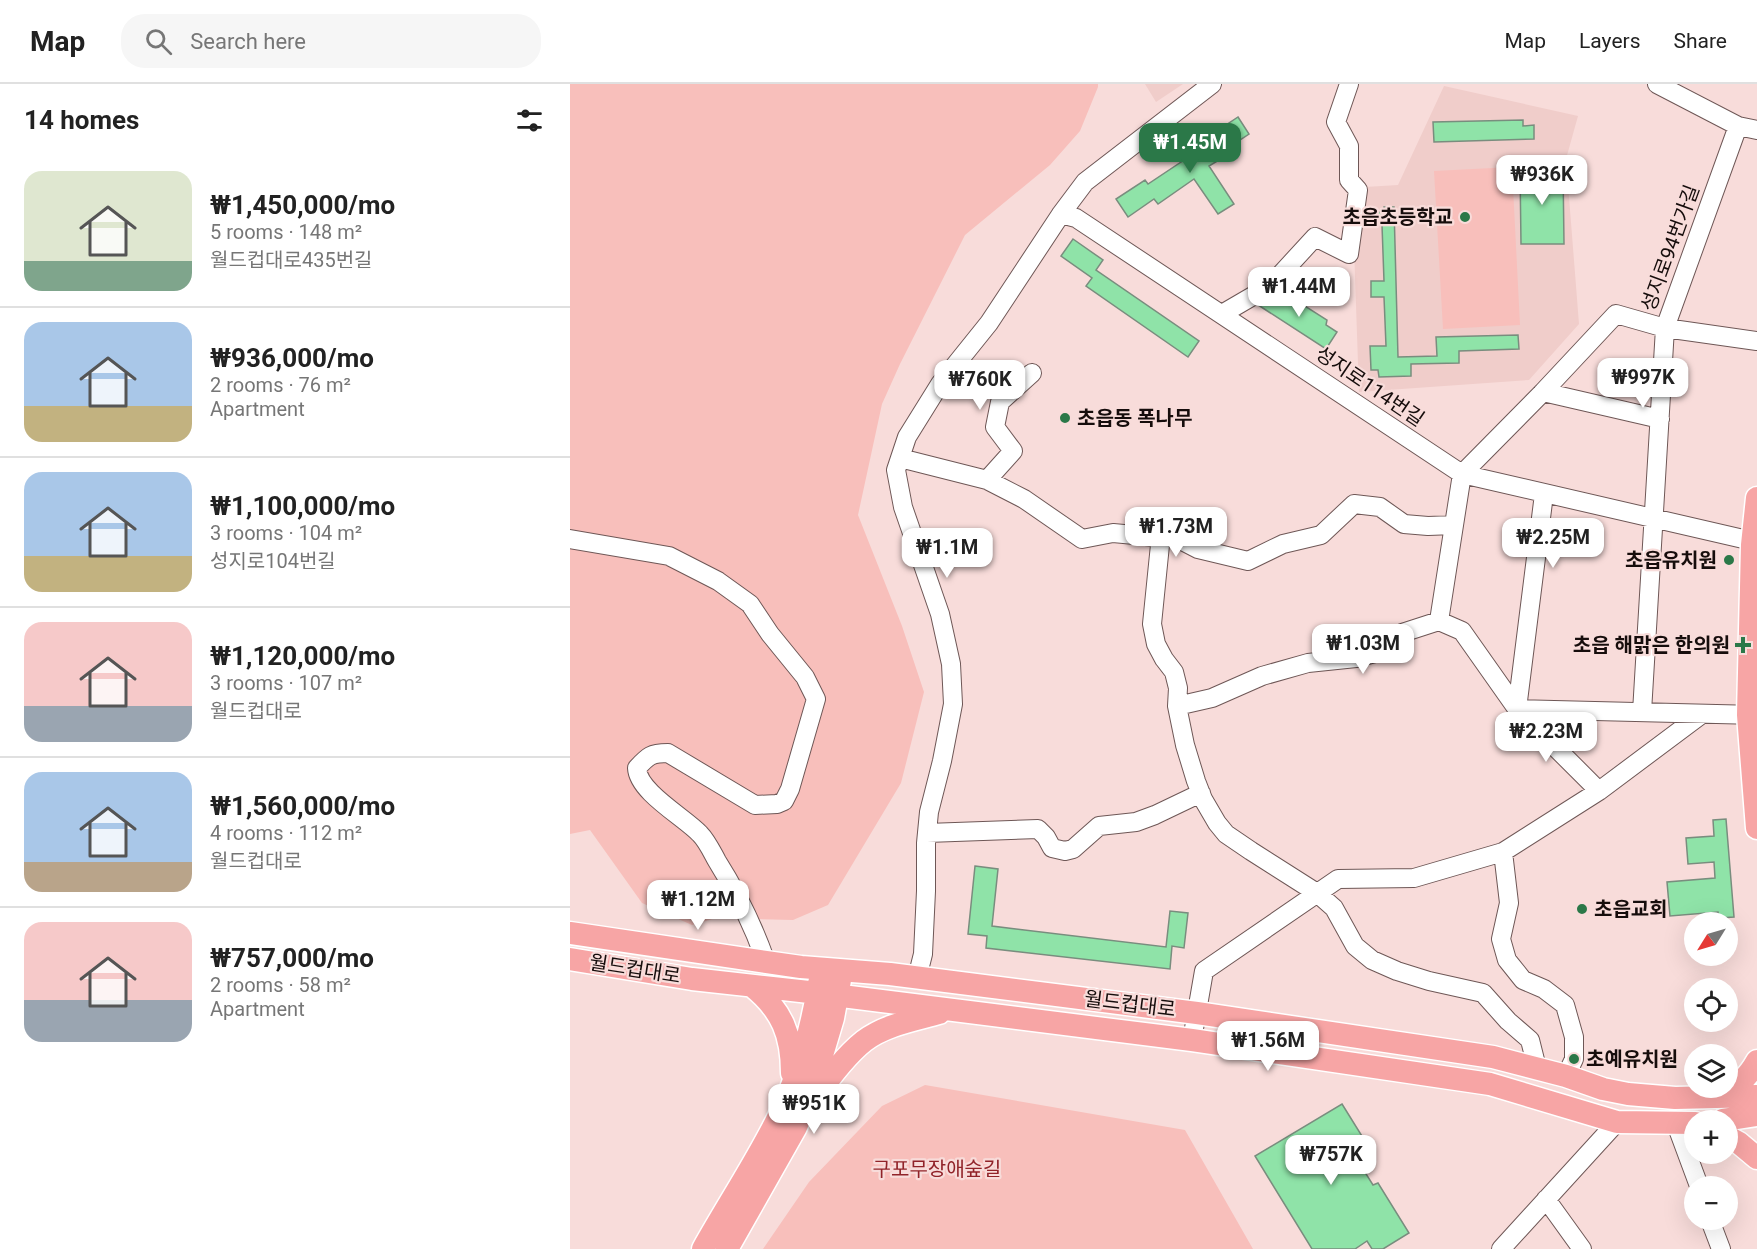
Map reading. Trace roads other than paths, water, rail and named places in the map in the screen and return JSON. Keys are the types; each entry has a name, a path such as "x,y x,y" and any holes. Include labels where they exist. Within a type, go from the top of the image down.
{"main road":[{"path":"1757,498 1754,544 1752,715 1757,828"},
{"name":"월드컵대로","path":"570,933 766,962 917,978 1197,1013 1493,1057 1566,1076 1603,1089 1628,1094 1684,1098"},
{"name":"월드컵대로","path":"570,959 692,979 1192,1040 1490,1084 1617,1122 1684,1124"},
{"path":"728,1249 796,1126 811,1092 824,1053 832,969"},
{"path":"752,986 773,1006 783,1022 792,1056 792,1082"},
{"path":"703,1249 777,1119 828,994"},
{"path":"796,1126 835,1071 865,1040 900,1023 952,1010"},
{"path":"1738,1086 1749,1075 1757,1060"},
{"name":"월드컵대로","path":"1738,1096 1757,1096"},
{"path":"1738,1118 1757,1115"},
{"path":"1738,1142 1757,1158"}],"street":[{"path":"917,978 923,954 929,812 953,705 951,664 940,614 903,507 896,470 906,437 940,384 989,323 1061,214 1085,182 1212,84"},
{"path":"1222,314 1270,286 1315,237 1349,254 1358,190 1349,180 1349,146 1336,122 1349,84"},
{"path":"1657,84 1738,126 1757,130"},
{"name":"성지로94번가길","path":"1642,712 1665,328 1738,126"},
{"name":"성지로114번길","path":"1061,214 1076,218 1462,474 1754,544"},
{"path":"1439,621 1462,474 1616,314 1665,328 1757,341"},
{"path":"987,480 1013,451 995,427 1000,402 1032,373"},
{"path":"1543,392 1660,419"},
{"path":"900,458 987,480 1024,499 1082,539 1113,533 1156,537 1167,533 1198,549 1248,561 1283,544 1321,534 1354,504 1380,507 1404,524 1454,525"},
{"path":"1517,709 1544,494"},
{"path":"1161,535 1152,624 1156,644 1174,672 1178,688 1177,706 1185,745 1196,781 1217,823 1226,834 1317,893 1334,908 1356,946 1372,960 1429,981 1483,993 1508,1021 1530,1040 1537,1068"},
{"path":"570,539 669,556 718,581 750,604 770,634 805,677 816,699 790,789 784,801 777,804 755,805 668,753 648,756 637,768 637,776 658,800 700,834 739,897 757,935 766,962"},
{"path":"1177,706 1212,698 1262,676 1308,663 1356,658 1390,649 1402,633 1439,621 1462,630 1517,709 1599,791"},
{"path":"1517,709 1752,715"},
{"path":"1192,1040 1204,971 1338,879 1414,878 1503,852 1599,791 1702,714"},
{"path":"927,833 1038,829 1052,848 1065,851 1073,849 1099,826 1136,822 1201,793"},
{"path":"1503,852 1509,903 1501,939 1507,960 1523,980 1544,990 1565,1005 1574,1037 1574,1059 1566,1076"},
{"path":"1501,1249 1617,1122"},
{"path":"1546,1199 1582,1249"},
{"path":"1714,1230 1721,1249"}],"place":[{"name":"초읍초등학교","path":"1465,217"},
{"name":"초읍동 폭나무","path":"1065,418"},
{"name":"초읍유치원","path":"1729,560"},
{"name":"초읍 해맑은 한의원","path":"1743,645"},
{"name":"초읍교회","path":"1582,909"},
{"name":"초예유치원","path":"1574,1059"}],"park label":[{"name":"구포무장애숲길","path":"937,1169"}]}
